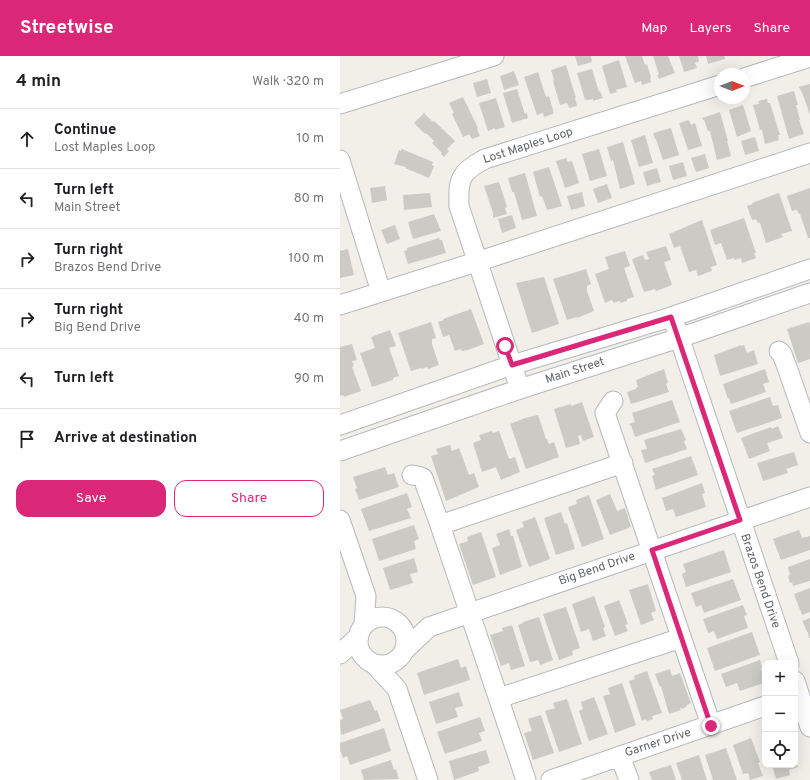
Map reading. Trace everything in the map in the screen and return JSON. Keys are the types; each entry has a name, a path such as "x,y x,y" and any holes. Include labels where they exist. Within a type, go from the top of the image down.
{"street":[{"path":"340,104 494,56"},
{"path":"750,76 810,57"},
{"name":"Lost Maples Loop","path":"520,389 459,206 458,190 462,176 473,166 485,159 714,87"},
{"path":"340,305 478,262 810,153"},
{"path":"340,160 382,292"},
{"name":"Main Street","path":"340,425 512,365 671,317 810,269"},
{"name":"Main Street","path":"340,451 520,389 679,338 810,293"},
{"name":"Brazos Bend Drive","path":"671,317 788,660"},
{"path":"779,351 782,354 804,398 810,433"},
{"path":"613,401 604,413 623,463 711,726"},
{"path":"440,525 623,463"},
{"path":"412,475 423,478 526,780"},
{"name":"Big Bend Drive","path":"404,652 429,627 810,497"},
{"path":"340,520 366,596 359,648 370,662 397,689 428,780"},
{"path":"366,596 394,620 405,632 406,637 404,652 397,689"},
{"path":"340,654 361,631 376,618 394,620"},
{"name":"Big Bend Drive","path":"394,620 429,627"},
{"path":"499,698 681,638"},
{"path":"340,658 370,662 382,666 397,661 404,652"},
{"path":"798,695 810,727"},
{"name":"Garner Drive","path":"551,780 711,726 762,707"},
{"path":"620,756 629,780"}],"building":[{"path":"575,56 591,56 592,62 578,66"},
{"path":"625,56 642,56 645,65 647,64 651,82 642,85 641,81 635,83"},
{"path":"653,56 668,56 675,73 659,79"},
{"path":"679,56 698,56 699,61 695,63 697,68 684,72"},
{"path":"706,56 724,56 725,59 708,64"},
{"path":"619,60 627,87 616,90 617,92 610,94 602,66"},
{"path":"566,65 577,106 569,108 567,103 560,105 551,70"},
{"path":"592,69 599,92 600,91 603,98 593,101 593,99 585,100 577,73"},
{"path":"514,71 519,85 504,90 500,76"},
{"path":"538,72 546,97 549,96 553,110 553,114 544,117 543,113 537,115 524,77"},
{"path":"487,79 491,93 477,97 473,83"},
{"path":"810,84 810,115 799,87"},
{"path":"517,89 525,114 527,113 528,118 512,123 503,93"},
{"path":"794,91 798,105 796,105 799,120 804,134 789,139 777,96"},
{"path":"463,97 478,128 477,129 480,136 472,139 469,134 463,137 452,114 454,113 449,103"},
{"path":"496,98 505,127 495,130 495,128 488,131 479,103"},
{"path":"767,99 768,103 770,103 780,135 778,135 779,140 765,144 762,130 760,130 753,105 759,104 758,101"},
{"path":"743,105 751,131 737,137 729,110"},
{"path":"720,112 731,156 717,160 710,131 708,131 702,118"},
{"path":"424,113 455,141 447,149 449,151 444,157 432,143 434,141 414,123"},
{"path":"689,120 691,125 695,123 702,146 688,150 679,123"},
{"path":"671,128 679,155 663,160 653,133"},
{"path":"645,135 653,163 639,167 631,140"},
{"path":"755,137 759,151 745,155 741,141"},
{"path":"623,142 635,184 620,189 613,160 611,161 607,147"},
{"path":"402,149 433,162 432,165 434,166 429,178 405,168 406,167 394,164 399,150 401,151"},
{"path":"599,149 607,176 590,181 582,154"},
{"path":"705,154 709,168 696,172 691,158"},
{"path":"566,158 568,162 572,161 579,183 565,188 556,161"},
{"path":"683,162 687,176 673,180 669,166"},
{"path":"549,167 562,206 547,210 542,196 540,197 533,172"},
{"path":"657,168 661,182 647,186 643,172"},
{"path":"525,173 537,216 522,220 514,192 512,192 508,178"},
{"path":"499,182 507,207 505,208 507,214 493,218 493,213 484,186"},
{"path":"607,184 612,198 598,203 593,189"},
{"path":"385,186 387,200 372,203 370,188"},
{"path":"810,188 810,238 808,238 800,214 797,210 792,211 787,196"},
{"path":"582,192 585,206 571,210 567,196"},
{"path":"430,193 432,207 404,210 403,195"},
{"path":"779,193 792,231 781,234 783,237 766,243 760,223 757,222 756,219 752,220 747,206"},
{"path":"434,214 441,231 413,239 408,222"},
{"path":"512,215 516,228 502,233 498,219"},
{"path":"744,218 756,253 754,253 756,258 742,263 741,258 727,260 721,243 715,245 710,230"},
{"path":"702,220 717,265 711,267 712,271 698,276 696,270 689,272 680,246 674,248 669,234"},
{"path":"395,225 400,239 387,244 381,230"},
{"path":"439,238 442,240 446,253 408,264 404,251 407,250 407,248"},
{"path":"666,246 671,260 664,262 672,285 656,291 655,289 644,292 632,259 643,255 645,260 649,259 646,252"},
{"path":"348,249 354,275 340,278 340,251"},
{"path":"625,251 630,266 624,268 634,297 620,303 620,301 614,303 612,300 605,303 595,274 609,269 605,257"},
{"path":"586,269 591,284 587,286 587,291 594,311 577,318 567,320 553,279"},
{"path":"544,277 559,324 532,333 516,283"},
{"path":"471,309 484,344 468,350 462,351 461,349 455,351 449,335 443,337 438,322"},
{"path":"431,322 436,338 432,339 432,344 439,365 428,369 427,367 411,371 398,333"},
{"path":"809,322 810,359 798,363 787,329"},
{"path":"390,330 396,346 389,348 399,376 393,378 393,380 372,387 360,353 375,348 371,337"},
{"path":"352,344 357,360 352,361 354,366 352,367 361,391 344,397 343,395 340,396 340,347"},
{"path":"744,345 747,353 754,350 758,364 720,376 714,355"},
{"path":"664,369 668,383 666,384 669,392 631,404 627,392 638,387 636,380"},
{"path":"765,369 769,382 763,384 766,392 731,404 723,384"},
{"path":"770,397 773,406 778,405 782,418 737,433 729,411"},
{"path":"672,400 680,422 635,437 631,425 630,426 629,424 635,422 632,413"},
{"path":"582,402 594,437 583,441 581,435 578,436 580,444 566,448 554,409 571,404 571,406"},
{"path":"538,415 546,439 549,444 554,442 559,457 526,469 510,424"},
{"path":"778,426 783,438 767,443 770,451 749,459 741,438 771,427 772,429"},
{"path":"681,429 686,440 684,441 687,449 645,463 641,450 647,449 644,440"},
{"path":"492,431 493,433 499,431 509,459 515,457 520,472 501,480 496,467 482,472 473,443 481,440 479,435"},
{"path":"450,445 452,451 459,448 469,475 474,473 479,487 446,501 431,456 438,454 436,449"},
{"path":"794,452 798,465 786,469 788,473 763,481 757,463"},
{"path":"691,456 698,475 656,490 652,476 655,475 652,469"},
{"path":"385,467 388,475 394,473 399,487 359,500 353,477"},
{"path":"702,483 705,493 702,494 706,507 676,517 673,509 666,511 662,498"},
{"path":"407,493 412,507 407,509 411,518 369,531 361,509"},
{"path":"610,494 617,511 625,508 631,527 610,535 596,500"},
{"path":"589,495 604,539 582,547 568,507 577,504 576,500"},
{"path":"561,512 565,524 567,523 575,549 556,555 544,518"},
{"path":"535,517 550,559 529,567 516,530 524,527 522,522"},
{"path":"414,525 419,539 414,541 416,549 379,561 372,539"},
{"path":"509,529 511,536 513,536 522,567 500,575 492,548 500,545 496,534"},
{"path":"799,530 802,538 810,536 810,550 781,560 773,539"},
{"path":"481,532 496,577 473,585 459,544 468,541 467,537"},
{"path":"724,550 731,572 686,587 682,574 686,572 683,564"},
{"path":"414,558 418,572 410,574 413,583 390,590 383,568"},
{"path":"810,559 810,581 793,586 792,582 790,583 788,576 790,575 788,567"},
{"path":"733,579 741,600 704,613 701,605 696,607 691,593"},
{"path":"648,584 656,611 651,613 654,620 641,625 629,590"},
{"path":"810,588 810,612 802,615 794,594"},
{"path":"594,596 605,627 603,628 606,636 593,641 589,629 581,632 572,604"},
{"path":"619,600 628,624 625,625 628,631 615,636 604,606"},
{"path":"743,605 747,615 744,616 748,628 717,639 714,631 708,633 703,619"},
{"path":"566,607 580,648 572,651 573,655 559,660 543,614"},
{"path":"539,617 553,660 540,665 538,660 530,662 518,625"},
{"path":"810,618 810,638 809,638 802,621"},
{"path":"512,625 525,666 511,670 509,663 501,666 490,635 503,631 502,628"},
{"path":"752,632 760,655 715,671 707,648"},
{"path":"458,659 461,668 466,666 470,680 424,695 417,673"},
{"path":"760,660 762,668 762,684 740,691 737,683 726,687 721,674"},
{"path":"670,669 672,676 680,673 691,703 682,709 680,707 681,710 669,714 661,686 660,687 655,674"},
{"path":"647,671 662,713 652,716 653,719 647,721 646,719 642,721 629,681 635,679 634,676"},
{"path":"622,683 636,725 615,733 603,696 610,694 608,688"},
{"path":"459,692 463,706 455,708 458,717 436,724 429,702"},
{"path":"594,697 608,734 589,741 579,711 583,709 581,702"},
{"path":"567,699 582,744 559,752 545,711 555,708 553,703"},
{"path":"370,700 375,711 377,710 381,721 341,735 340,720 343,719 340,710"},
{"path":"541,715 554,753 533,760 524,733 532,731 528,719"},
{"path":"480,717 485,731 479,733 482,741 445,754 437,732"},
{"path":"384,728 391,751 350,765 347,756 343,758 340,743"},
{"path":"751,738 760,762 758,763 763,776 750,780 748,773 743,774 733,745"},
{"path":"726,748 737,780 713,780 705,755"},
{"path":"486,750 490,763 478,767 479,771 454,780 449,761"},
{"path":"699,755 707,780 682,780 676,763"},
{"path":"391,760 399,779 364,780 361,770"},
{"path":"671,765 676,780 652,780 649,772"},
{"path":"773,768 795,768 789,770 790,775 776,779"}],"route":[{"path":"505,346 512,365 671,317 740,520 652,550 711,726"}]}
